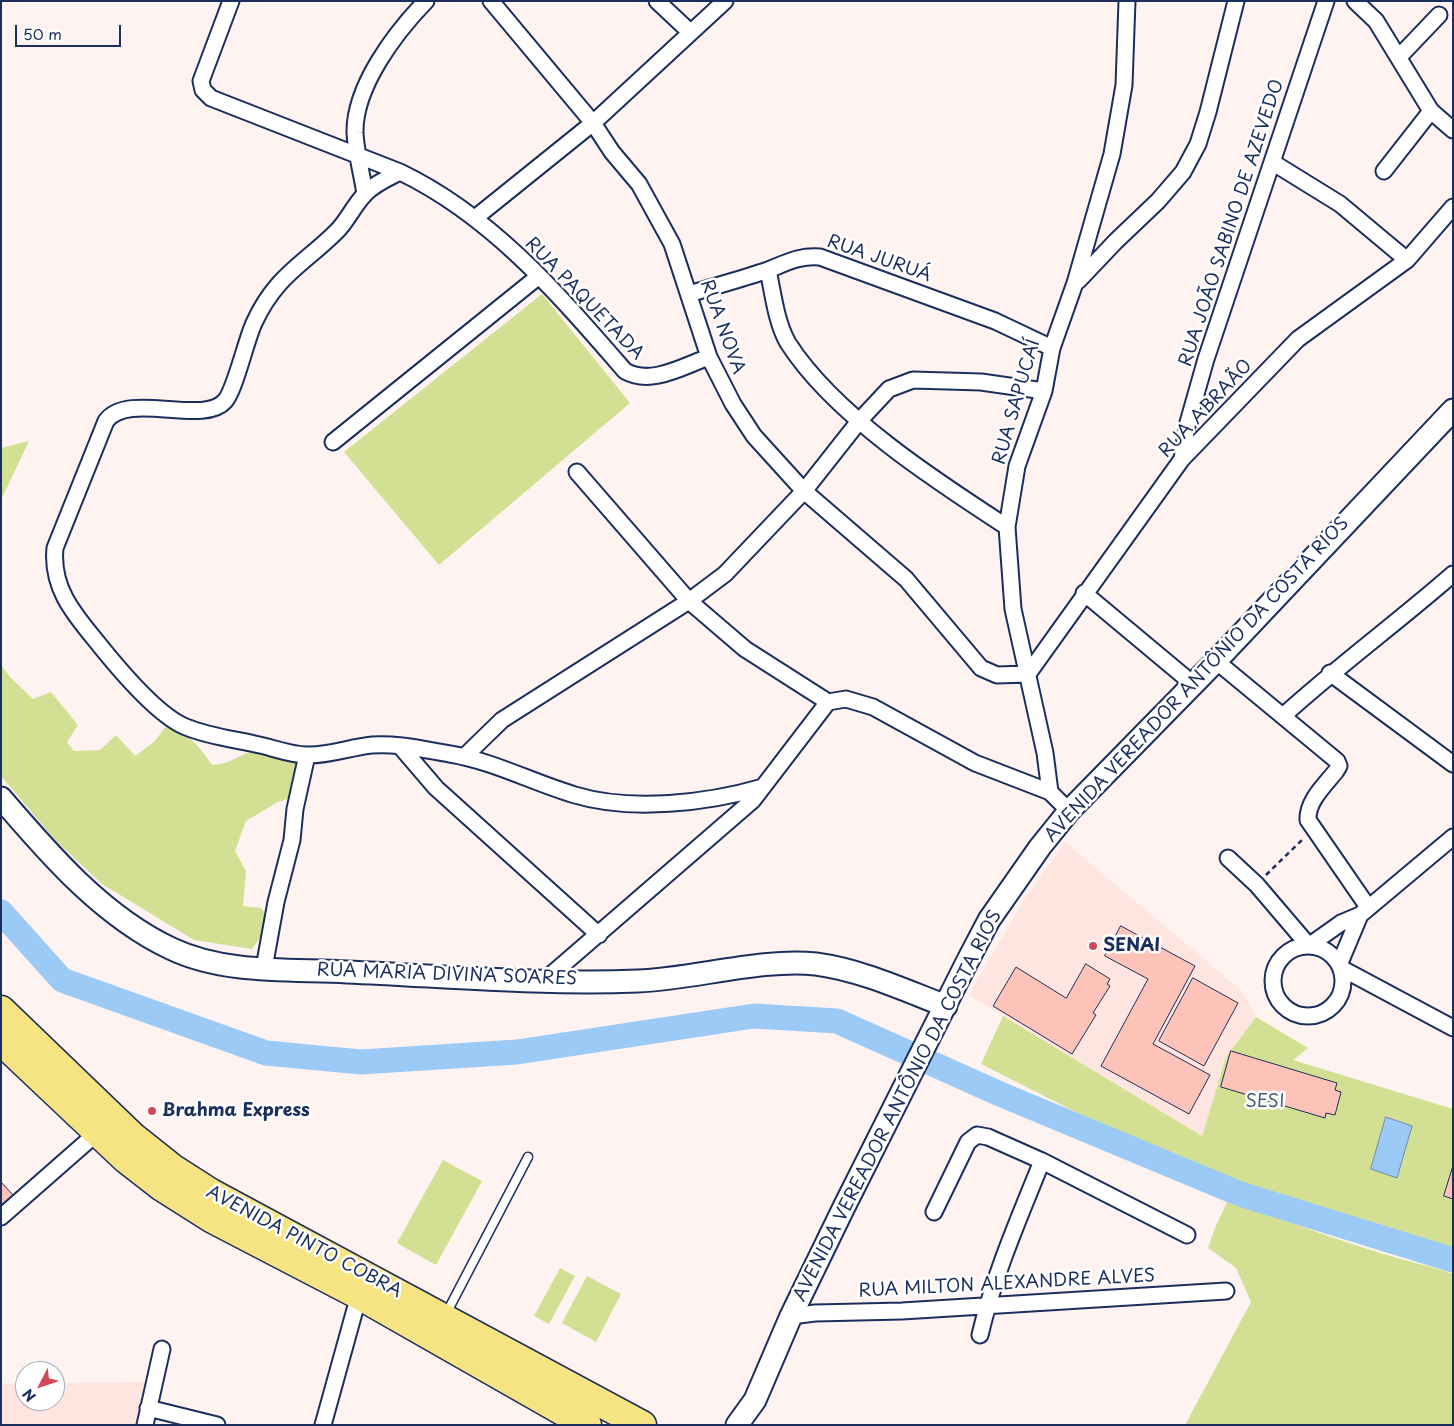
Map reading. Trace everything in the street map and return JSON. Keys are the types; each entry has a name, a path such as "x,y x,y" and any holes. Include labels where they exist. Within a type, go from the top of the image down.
{"highway":[{"name":"AVENIDA PINTO COBRA","path":"1,1010 134,1137 172,1168 210,1193 642,1425"},
{"name":"AVENIDA PINTO COBRA","path":"1,1041 126,1159 162,1187 211,1218 359,1295 587,1425"},
{"path":"474,1360 482,1349 497,1347"}],"main road":[{"name":"AVENIDA VEREADOR ANTÔNIO DA COSTA RIOS","path":"737,1425 755,1400 791,1316 989,920 1040,847 1069,811 1216,661 1453,410"},
{"name":"RUA MARIA DIVINA SOARES","path":"1,798 44,848 104,905 137,930 172,950 211,963 264,968 546,980 639,981 778,964 814,964 855,972 942,1014"},
{"name":"AVENIDA VEREADOR ANTÔNIO DA COSTA RIOS","path":"751,1425 755,1400"}],"street":[{"name":"RUA PAQUETADA","path":"231,1 201,81 204,90 211,98 230,107 359,154 428,185 475,218 539,276 625,371 634,377 653,377 709,357"},
{"path":"365,194 355,134 358,107 364,89 383,56 413,14 426,1"},
{"name":"RUA NOVA","path":"491,1 593,123 612,152 639,184 658,215 672,244 709,357 733,404 754,436 804,490 906,579 981,668 997,675 1028,674"},
{"path":"657,1 690,32"},
{"path":"475,218 593,123 725,1"},
{"name":"RUA SAPUCAÍ","path":"1050,792 1045,753 1013,609 1007,527 1017,466 1044,391 1052,348 1075,283 1112,154 1124,85 1126,1"},
{"path":"1075,283 1158,201 1182,172 1198,144 1236,1"},
{"name":"RUA JOÃO SABINO DE AZEVEDO","path":"1182,459 1187,426 1206,359 1326,1"},
{"path":"1356,1 1376,21 1432,111 1453,130"},
{"path":"1399,57 1440,15"},
{"path":"1384,171 1432,111"},
{"path":"1272,162 1340,204 1407,260"},
{"path":"400,172 383,180 365,194 339,229 282,279 270,294 254,323 225,401 212,409 128,409 117,412 106,422 56,548 55,570 62,595 74,614 114,663 173,720 203,732 307,755 373,745 400,746 464,756 577,796 630,804 686,802 728,797 763,787"},
{"name":"RUA ABRAÃO","path":"1028,674 1084,593 1182,459 1298,339 1407,260 1453,208"},
{"name":"RUA JURUÁ","path":"689,294 808,256 835,261 995,320 1052,348"},
{"path":"768,270 777,310 787,341 814,377 860,420 937,482 1007,527"},
{"path":"333,442 539,276"},
{"path":"464,756 502,720 689,601 725,574 804,490 860,420 889,389 913,380 981,382 1044,391"},
{"path":"577,472 689,601 745,649 828,702"},
{"path":"1283,716 1330,673 1453,574"},
{"path":"1084,593 1193,684"},
{"path":"1216,661 1334,757 1339,766 1308,810 1308,820 1364,911"},
{"path":"1330,673 1453,764"},
{"path":"546,980 753,800 828,702 846,698 865,704 975,763 1050,792 1069,811"},
{"path":"400,746 436,788 599,935"},
{"path":"264,968 276,902 292,840 295,809 307,755"},
{"path":"1364,911 1340,966 1343,978 1342,990 1331,1008 1321,1014 1299,1015 1280,1003 1275,993 1275,970 1280,960 1288,952 1309,946 1341,923 1364,911 1453,836"},
{"path":"1228,858 1256,885 1309,946 1323,949 1340,966 1453,1028"},
{"path":"1,1217 98,1132"},
{"path":"934,1212 973,1136 988,1137 1042,1161 1187,1236"},
{"path":"980,1334 987,1305 1042,1161"},
{"name":"RUA MILTON ALEXANDRE ALVES","path":"791,1316 815,1313 902,1311 1226,1291"},
{"path":"323,1425 359,1295"},
{"path":"145,1425 162,1349"},
{"path":"148,1408 217,1425"}],"lane":[{"path":"444,1318 528,1157"}],"path":[{"path":"1256,885 1313,830"}],"shaded area":[{"name":"SENAI","path":"1065,842 1242,991 1256,1017 1226,1057 1202,1136 969,995 1023,901"},
{"path":"147,1382 136,1425 1,1425 1,1384 15,1383 15,1411 65,1411 65,1383"}],"green space":[{"path":"542,294 630,403 439,565 344,452"},
{"path":"29,441 1,500 1,448"},
{"path":"1,665 10,677 33,699 51,692 78,725 67,742 74,751 100,750 116,735 135,756 155,741 166,726 187,736 212,765 225,763 248,753 259,751 304,763 295,796 276,803 246,821 235,851 246,871 243,906 261,908 267,916 264,932 252,949 194,940 102,884 56,841 1,776"},
{"name":"SESI","path":"1003,1016 1202,1136 1226,1057 1256,1017 1308,1048 1293,1060 1453,1109 1453,1250 1258,1191 1123,1136 981,1064"},
{"path":"443,1160 482,1181 436,1265 397,1243"},
{"path":"1227,1202 1367,1249 1453,1274 1453,1425 1185,1425 1251,1302 1236,1268 1208,1248"},
{"path":"560,1268 575,1276 549,1324 534,1316"},
{"path":"587,1276 621,1294 596,1342 562,1323"}],"water":[{"path":"1386,1117 1412,1126 1397,1178 1371,1169"}],"building":[{"path":"1121,926 1195,966 1153,1044 1210,1075 1189,1114 1101,1066 1148,979 1105,956"},
{"path":"1086,964 1110,979 1107,984 1110,986 1093,1013 1096,1015 1072,1054 993,1006 1016,967 1066,998"},
{"path":"1193,978 1238,1003 1204,1066 1159,1041"},
{"path":"1231,1051 1337,1083 1335,1090 1341,1092 1335,1115 1326,1113 1325,1118 1221,1087"},
{"path":"1453,1166 1453,1199 1444,1196"},
{"path":"1,1182 13,1195 1,1206"}],"waterway":[{"path":"1,912 62,980 266,1053 361,1062 517,1052 754,1016 837,1021 1000,1094 1240,1194 1453,1260"}],"place":[{"name":"SENAI","path":"1093,946"},
{"name":"Brahma Express","path":"152,1111"}]}
